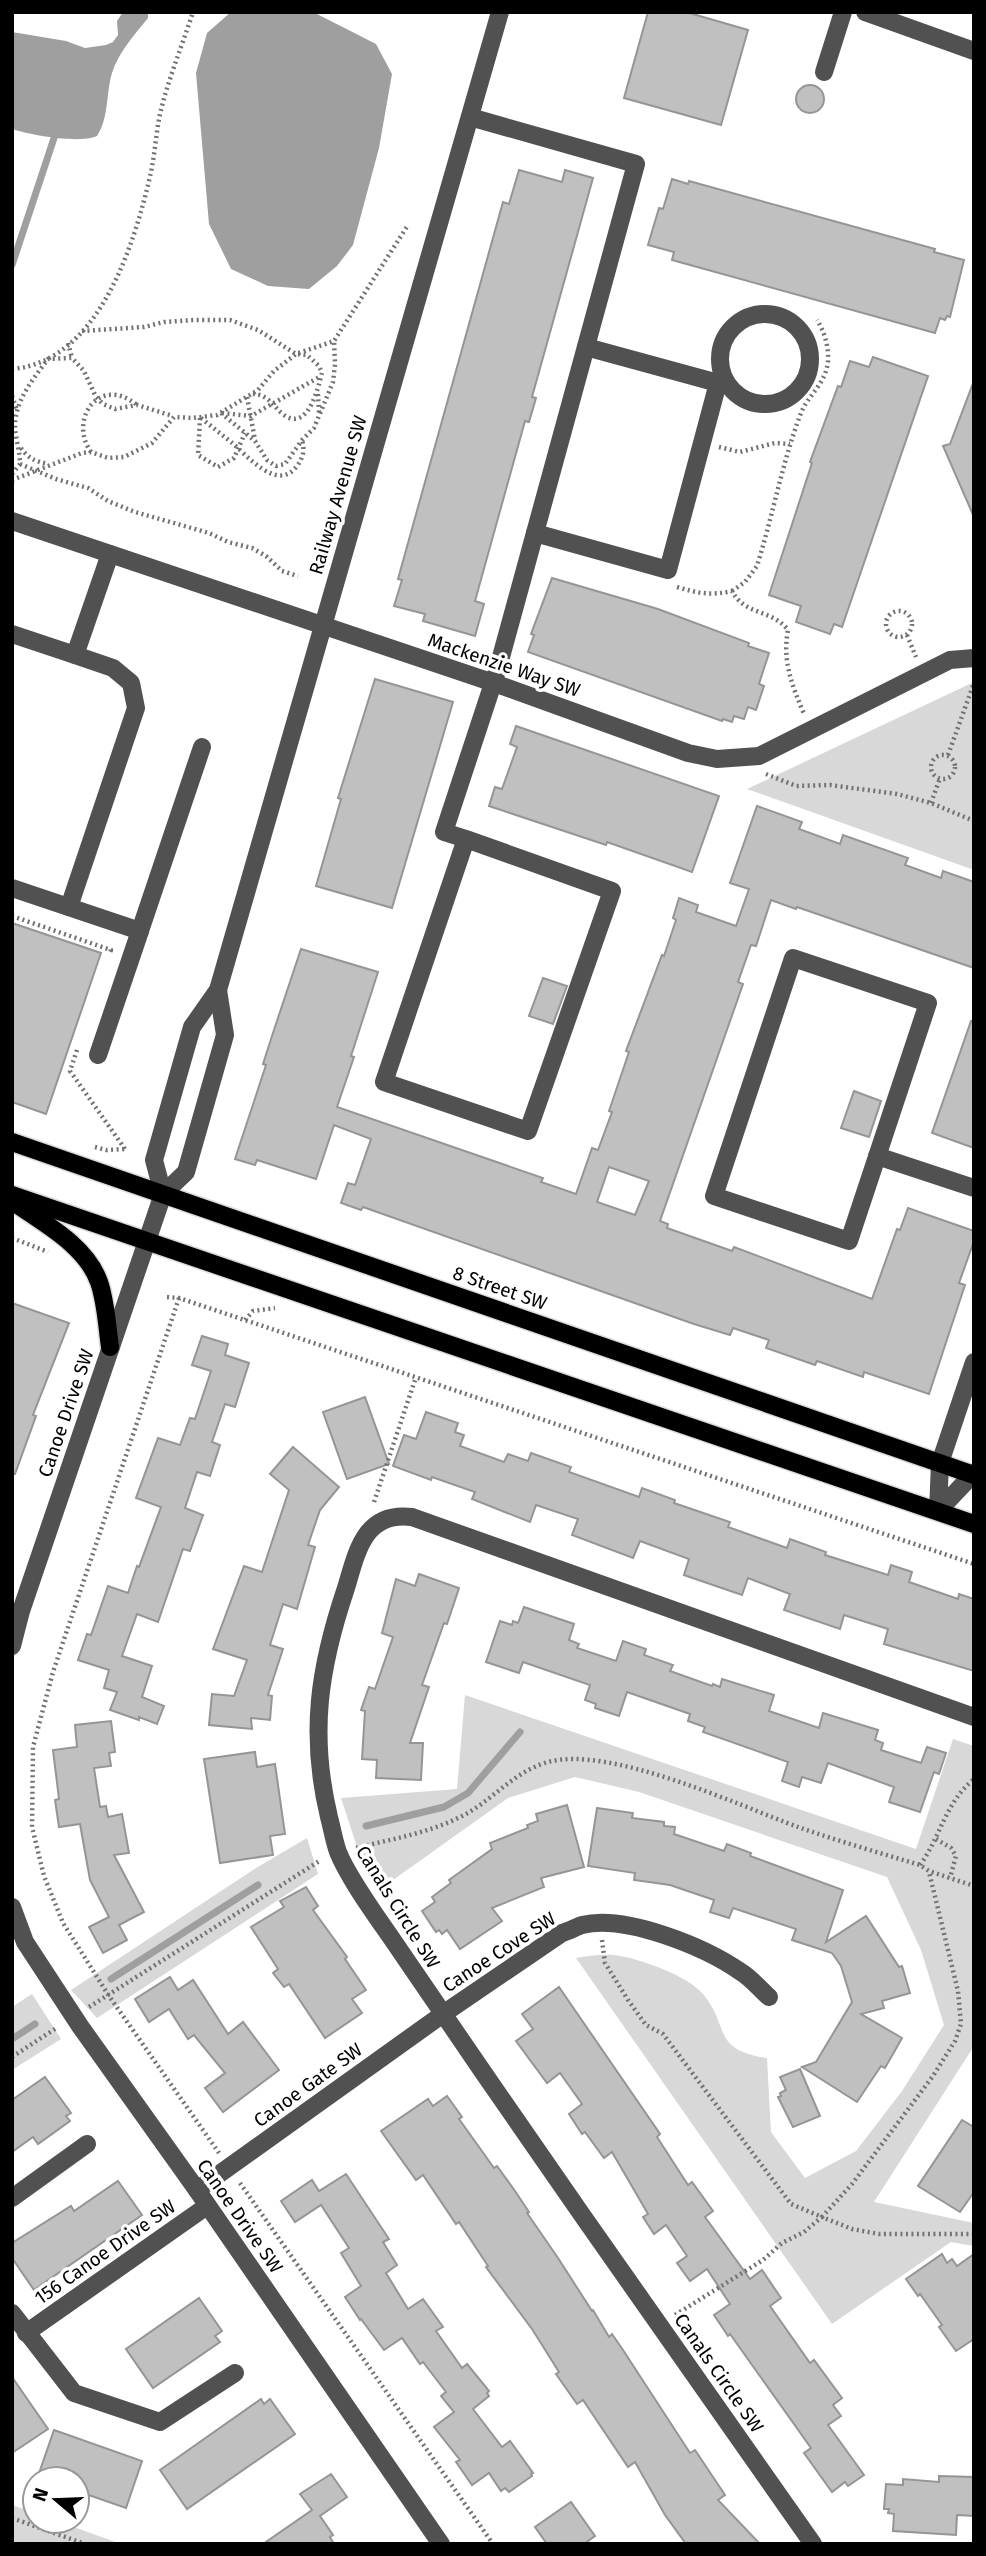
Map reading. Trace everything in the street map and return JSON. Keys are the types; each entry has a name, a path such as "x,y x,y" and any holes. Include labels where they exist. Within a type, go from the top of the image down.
{"main road":[{"name":"8 Street SW","path":"12,1142 974,1474"},
{"path":"12,1195 974,1524"},
{"path":"12,1200 80,1251 89,1263 100,1283 110,1347"}],"street":[{"name":"Railway Avenue SW","path":"218,990 225,1035 186,1172 163,1194 154,1160 192,1027 218,990 500,12"},
{"path":"824,72 843,12"},
{"path":"864,12 974,51"},
{"path":"466,839 384,1082 528,1131 611,891 466,839 444,832 494,683 636,164 470,117"},
{"path":"535,533 668,570 720,380 721,347 727,333 750,316 764,313 786,319 802,333 809,347 810,362 806,377 798,389 786,399 772,404 757,404 743,398 720,380 586,347"},
{"name":"Mackenzie Way SW","path":"12,521 494,683 688,753 717,759 759,756 950,660 974,658"},
{"path":"12,537 30,527"},
{"path":"75,655 110,554"},
{"path":"12,634 113,668 131,683 136,708 69,907"},
{"path":"98,1055 202,747"},
{"path":"12,888 140,931"},
{"path":"793,958 928,1003 877,1156 849,1241 714,1196 793,958"},
{"path":"877,1156 974,1188"},
{"name":"Canoe Drive SW","path":"12,1646 17,1610 163,1194"},
{"path":"938,1511 940,1463 974,1362"},
{"path":"938,1511 974,1474"},
{"name":"Canals Circle SW","path":"813,2544 443,2014 373,1911 338,1853 322,1785 318,1722 322,1673 334,1623 360,1544 370,1530 383,1519 396,1515 412,1517 974,1717"},
{"name":"Canoe Drive SW","path":"12,1907 25,1942 74,2017 441,2544"},
{"name":"Canoe Cove SW","path":"443,2014 562,1934 583,1925 600,1924 629,1926 718,1957 743,1973 769,1997"},
{"name":"Canoe Gate SW","path":"197,2190 443,2014"},
{"path":"12,2198 87,2144"},
{"name":"156 Canoe Drive SW","path":"26,2333 207,2206"},
{"name":"156 Canoe Drive SW","path":"12,2313 74,2393 160,2422 234,2373"}],"path":[{"path":"12,369 27,368 48,359 82,331 104,303 125,260 151,172 160,113 194,12"},
{"path":"221,412 255,441 267,460 276,466 285,464 314,428 331,388 335,364 334,341 408,225"},
{"path":"82,331 144,327 184,320 230,320 258,330 296,354 307,355 319,366 331,388"},
{"path":"675,586 713,595 732,592 745,582 757,566 802,409 819,387 828,362 825,332 817,320"},
{"path":"91,452 84,436 84,426 96,397 111,393 120,395 137,405 174,416 217,415 258,390 274,371 296,354 334,341"},
{"path":"68,343 72,358 84,371 96,397 103,404 115,409 137,405"},
{"path":"48,359 72,358"},
{"path":"12,474 20,464 15,425 17,411 23,395 48,359"},
{"path":"249,395 259,394 268,398 284,415 293,419 301,418 306,414 322,375"},
{"path":"221,412 251,416 322,375"},
{"path":"319,386 319,417"},
{"path":"249,395 255,441"},
{"path":"12,396 17,411"},
{"path":"12,480 91,452 108,458 124,457 152,443 174,416"},
{"path":"200,417 267,472 278,476 294,471 304,452 302,440"},
{"path":"200,417 198,455 218,467 234,458 246,433"},
{"path":"702,443 740,452 775,443 790,444"},
{"path":"18,444 27,457 49,465"},
{"path":"20,464 88,488 108,501 135,512 251,548 266,556 282,571 298,576"},
{"path":"732,592 737,602 780,621 788,630 785,645 787,673 804,715"},
{"path":"901,611 910,616 912,626 907,635 897,638 888,632 886,622 891,613 901,611"},
{"path":"948,755 974,683"},
{"path":"939,755 948,755 953,759 955,770 950,777 940,778 932,772 933,760 939,755"},
{"path":"764,773 796,786 863,788 931,803 974,821"},
{"path":"931,803 940,778"},
{"path":"12,916 111,950 107,962"},
{"path":"78,1047 70,1071 125,1149"},
{"path":"12,1238 53,1254"},
{"path":"167,1297 179,1298 974,1564"},
{"path":"179,1298 52,1672 33,1747 32,1827 44,1876 63,1923 108,1996 493,2544"},
{"path":"245,1320 253,1311 261,1308 279,1308"},
{"path":"373,1505 416,1377"},
{"path":"12,2057 323,1859 428,1830 460,1818 492,1797 510,1781 549,1762 599,1760 675,1782 800,1828 974,1886"},
{"path":"920,1866 936,1839 950,1805 974,1779"},
{"path":"936,1839 951,1848 956,1856 950,1878"},
{"path":"659,2326 763,2260 782,2243 804,2232 822,2217 852,2184 933,2076 955,2041 961,2010 929,1871"},
{"path":"600,1924 605,1963 635,2011 646,2025 663,2034 791,2204 852,2229 879,2234 974,2234"},
{"path":"12,2518 85,2544"}],"shaded area":[{"path":"123,12 148,12 148,18 118,58 110,81 104,121 97,136 67,139 12,129 12,32 66,41 85,48 106,45 113,42 118,35 117,21"},
{"path":"231,12 313,12 376,44 392,74 379,148 353,245 337,266 309,289 268,286 231,269 209,224 196,73 207,33"},
{"path":"974,682 974,870 747,789"},
{"path":"465,1695 916,1849 953,1739 974,1746 974,2046 874,2202 974,2223 974,2246 951,2242 832,2324 576,1958 595,1955 624,1957 662,1968 696,1987 717,2016 729,2043 749,2054 767,2058 771,2132 805,2178 856,2151 902,2091 944,2025 921,1950 887,1877 639,1792 575,1777 508,1798 379,1890 359,1853 341,1798 457,1789"},
{"path":"307,1838 318,1874 97,2018 71,1990 256,1868"},
{"path":"32,1994 61,2039 12,2070 12,2007"},
{"path":"12,2505 21,2508 21,2535 91,2533 121,2544 12,2544"}],"building":[{"path":"648,12 686,12 748,30 721,125 624,98"},
{"path":"810,85 820,89 824,99 820,109 810,113 800,109 796,99 800,89"},
{"path":"519,170 562,182 565,170 593,178 532,397 536,398 529,422 525,421 475,601 484,604 475,636 423,621 425,614 394,606 402,580 398,579 503,202 509,204"},
{"path":"672,179 688,184 689,181 935,249 934,252 964,260 950,317 947,316 945,320 940,318 935,333 672,260 674,252 648,245 659,208 663,209"},
{"path":"873,357 928,376 842,627 834,624 830,634 796,622 801,606 769,595 812,463 810,462 838,386 841,387 850,361 869,367"},
{"path":"972,386 974,517 943,446 950,444"},
{"path":"552,578 658,609 769,653 759,684 764,686 756,710 748,707 744,719 734,716 732,722 722,721 528,652 534,635 531,634"},
{"path":"375,679 453,702 392,908 316,886 341,799 338,798"},
{"path":"516,726 719,796 692,872 607,842 606,845 489,806 495,787 502,789 517,747 510,744"},
{"path":"757,806 802,822 799,829 840,844 843,835 908,858 905,865 941,878 943,871 974,882 974,968 771,900 756,946 751,945 738,982 743,984 660,1221 668,1224 667,1228 732,1251 734,1247 872,1299 897,1229 900,1230 908,1208 974,1231 974,1241 959,1283 965,1285 929,1394 864,1372 863,1377 817,1361 815,1365 766,1348 769,1340 733,1328 730,1335 694,1324 363,1207 361,1210 341,1203 348,1183 355,1185 371,1139 334,1125 316,1179 257,1160 255,1165 235,1159 301,949 378,972 337,1107 543,1178 541,1182 576,1194 592,1148 598,1150 612,1112 609,1111 629,1052 626,1051 662,955 664,956 676,920 673,918 679,898 698,905 696,912 736,926 749,889 730,883","holes":["609,1167 649,1181 635,1215 597,1202"]},
{"path":"12,923 101,953 46,1114 12,1102"},
{"path":"543,978 567,986 553,1024 529,1016"},
{"path":"971,1021 974,1021 974,1148 932,1133"},
{"path":"854,1091 881,1101 869,1137 841,1128"},
{"path":"12,1303 69,1323 33,1415 36,1416 15,1474 12,1474"},
{"path":"202,1336 228,1344 225,1355 249,1363 235,1407 225,1404 212,1442 220,1445 210,1476 197,1472 185,1508 203,1515 190,1551 183,1549 158,1622 137,1614 122,1656 152,1666 142,1697 164,1706 157,1724 110,1710 117,1692 104,1688 109,1670 78,1660 87,1634 91,1635 108,1586 128,1593 137,1566 139,1567 161,1507 136,1498 158,1438 180,1445 190,1418 195,1419 211,1371 192,1365"},
{"path":"365,1397 389,1464 347,1479 323,1412"},
{"path":"426,1412 458,1423 455,1432 464,1435 460,1446 504,1462 508,1454 528,1461 531,1453 571,1467 569,1472 639,1497 642,1488 675,1500 674,1503 730,1522 728,1527 787,1548 790,1539 826,1552 825,1555 888,1575 891,1565 912,1572 909,1582 958,1599 959,1594 974,1599 974,1671 884,1644 888,1629 844,1615 840,1629 784,1610 790,1594 748,1578 742,1595 684,1575 689,1559 640,1541 633,1558 572,1535 578,1519 536,1505 530,1522 472,1499 475,1492 393,1466 404,1435 416,1439"},
{"path":"293,1447 339,1487 320,1510 308,1545 315,1547 297,1609 283,1604 270,1645 283,1649 268,1695 272,1696 270,1720 251,1718 252,1729 209,1725 212,1694 234,1696 247,1660 213,1649 244,1566 262,1572 289,1490 270,1474"},
{"path":"419,1574 459,1588 422,1685 429,1687 410,1743 423,1743 421,1780 376,1778 377,1760 362,1759 365,1711 361,1710 369,1687 375,1689 393,1637 382,1633 396,1579 415,1586"},
{"path":"524,1607 574,1624 569,1640 579,1644 577,1648 616,1661 623,1641 646,1649 644,1655 673,1665 670,1671 712,1686 713,1684 720,1687 722,1679 774,1695 769,1711 819,1728 823,1713 878,1730 875,1740 883,1743 881,1750 921,1763 927,1747 946,1753 939,1774 934,1772 920,1812 889,1802 894,1787 828,1763 821,1783 802,1777 799,1787 782,1781 788,1762 703,1732 705,1727 688,1721 690,1714 627,1692 619,1716 595,1708 596,1704 585,1700 590,1685 523,1662 519,1673 486,1662 500,1621 512,1625 513,1621 518,1623"},
{"path":"111,1721 115,1752 109,1753 111,1766 94,1768 100,1807 106,1806 108,1817 122,1814 129,1853 114,1855 144,1912 119,1925 127,1940 103,1953 89,1927 109,1917 90,1880 80,1824 59,1827 55,1800 59,1799 53,1750 77,1747 75,1725"},
{"path":"255,1752 257,1767 275,1764 285,1834 270,1836 273,1855 220,1863 204,1759"},
{"path":"567,1805 584,1867 541,1878 544,1887 492,1908 502,1921 460,1949 447,1930 442,1934 439,1930 436,1932 422,1911 435,1902 432,1897 451,1883 449,1880 492,1849 490,1843 528,1828 527,1825 538,1821 536,1814"},
{"path":"597,1808 633,1813 632,1818 664,1822 664,1826 675,1827 674,1834 724,1851 727,1844 751,1853 750,1856 843,1890 826,1942 866,1916 899,1967 902,1966 910,1993 882,2001 884,2008 861,2014 902,2038 885,2068 881,2066 857,2102 802,2067 816,2062 852,2002 841,1966 832,1953 792,1940 796,1929 733,1908 729,1918 710,1912 714,1900 670,1885 634,1880 635,1873 588,1866"},
{"path":"306,1887 318,1906 313,1910 347,1957 345,1959 366,1990 352,1999 362,2013 325,2038 289,1984 284,1987 273,1973 278,1969 251,1927 284,1907 280,1901"},
{"path":"170,1977 178,1990 193,1980 228,2034 243,2022 279,2070 223,2112 205,2088 225,2073 194,2035 188,2039 169,2009 149,2022 135,1999"},
{"path":"559,1987 660,2134 657,2137 688,2185 692,2182 713,2211 705,2217 750,2279 762,2270 781,2298 770,2306 810,2363 814,2360 842,2398 833,2405 841,2416 828,2425 864,2475 848,2486 845,2482 832,2492 804,2453 811,2448 714,2315 730,2304 707,2269 690,2281 677,2263 687,2256 666,2225 654,2234 643,2217 648,2214 612,2152 604,2158 585,2132 582,2134 569,2114 582,2104 560,2073 547,2083 516,2041 533,2029 522,2014"},
{"path":"800,2069 820,2116 793,2127 778,2097 786,2090 780,2077"},
{"path":"45,2077 71,2113 66,2116 70,2121 38,2144 33,2137 12,2152 12,2100"},
{"path":"447,2096 462,2117 459,2119 494,2168 497,2166 515,2191 609,2337 612,2334 690,2453 695,2450 725,2495 718,2500 760,2544 686,2544 665,2515 635,2462 628,2467 583,2400 577,2404 556,2374 559,2372 532,2329 486,2267 488,2266 459,2222 456,2224 423,2175 416,2180 381,2131 428,2099 433,2106"},
{"path":"962,2120 974,2127 974,2192 960,2212 918,2186"},
{"path":"346,2174 389,2239 383,2242 397,2265 386,2273 408,2309 423,2299 443,2327 436,2331 462,2368 467,2364 489,2391 489,2396 473,2409 502,2447 510,2441 533,2473 509,2492 505,2488 501,2491 489,2473 472,2485 456,2462 460,2460 434,2427 454,2412 441,2396 446,2392 423,2362 420,2364 402,2338 384,2350 360,2320 345,2297 361,2286 341,2253 349,2248 321,2205 295,2222 281,2201 312,2180 319,2191"},
{"path":"118,2181 142,2215 34,2290 12,2258 12,2243 71,2206 74,2211"},
{"path":"942,2254 947,2263 952,2259 957,2266 974,2254 974,2339 956,2351 939,2327 942,2325 906,2279"},
{"path":"199,2298 222,2331 215,2336 220,2342 153,2388 126,2349"},
{"path":"12,2377 48,2429 12,2453"},
{"path":"261,2399 264,2404 270,2399 295,2434 187,2509 160,2470"},
{"path":"54,2430 142,2461 126,2508 91,2496 91,2465 42,2465"},
{"path":"331,2474 347,2497 320,2516 333,2535 330,2537 334,2544 263,2544 312,2510 300,2494"},
{"path":"939,2476 974,2477 974,2516 957,2515 956,2535 893,2531 894,2514 888,2513 889,2509 884,2509 886,2484 903,2485 903,2479 939,2482"},
{"path":"571,2502 595,2536 584,2544 547,2544 535,2527"}],"waterway":[{"path":"12,265 57,129"},
{"path":"366,1826 444,1807 468,1793 520,1732"},
{"path":"111,1979 258,1885"},
{"path":"12,2039 35,2024"}]}
